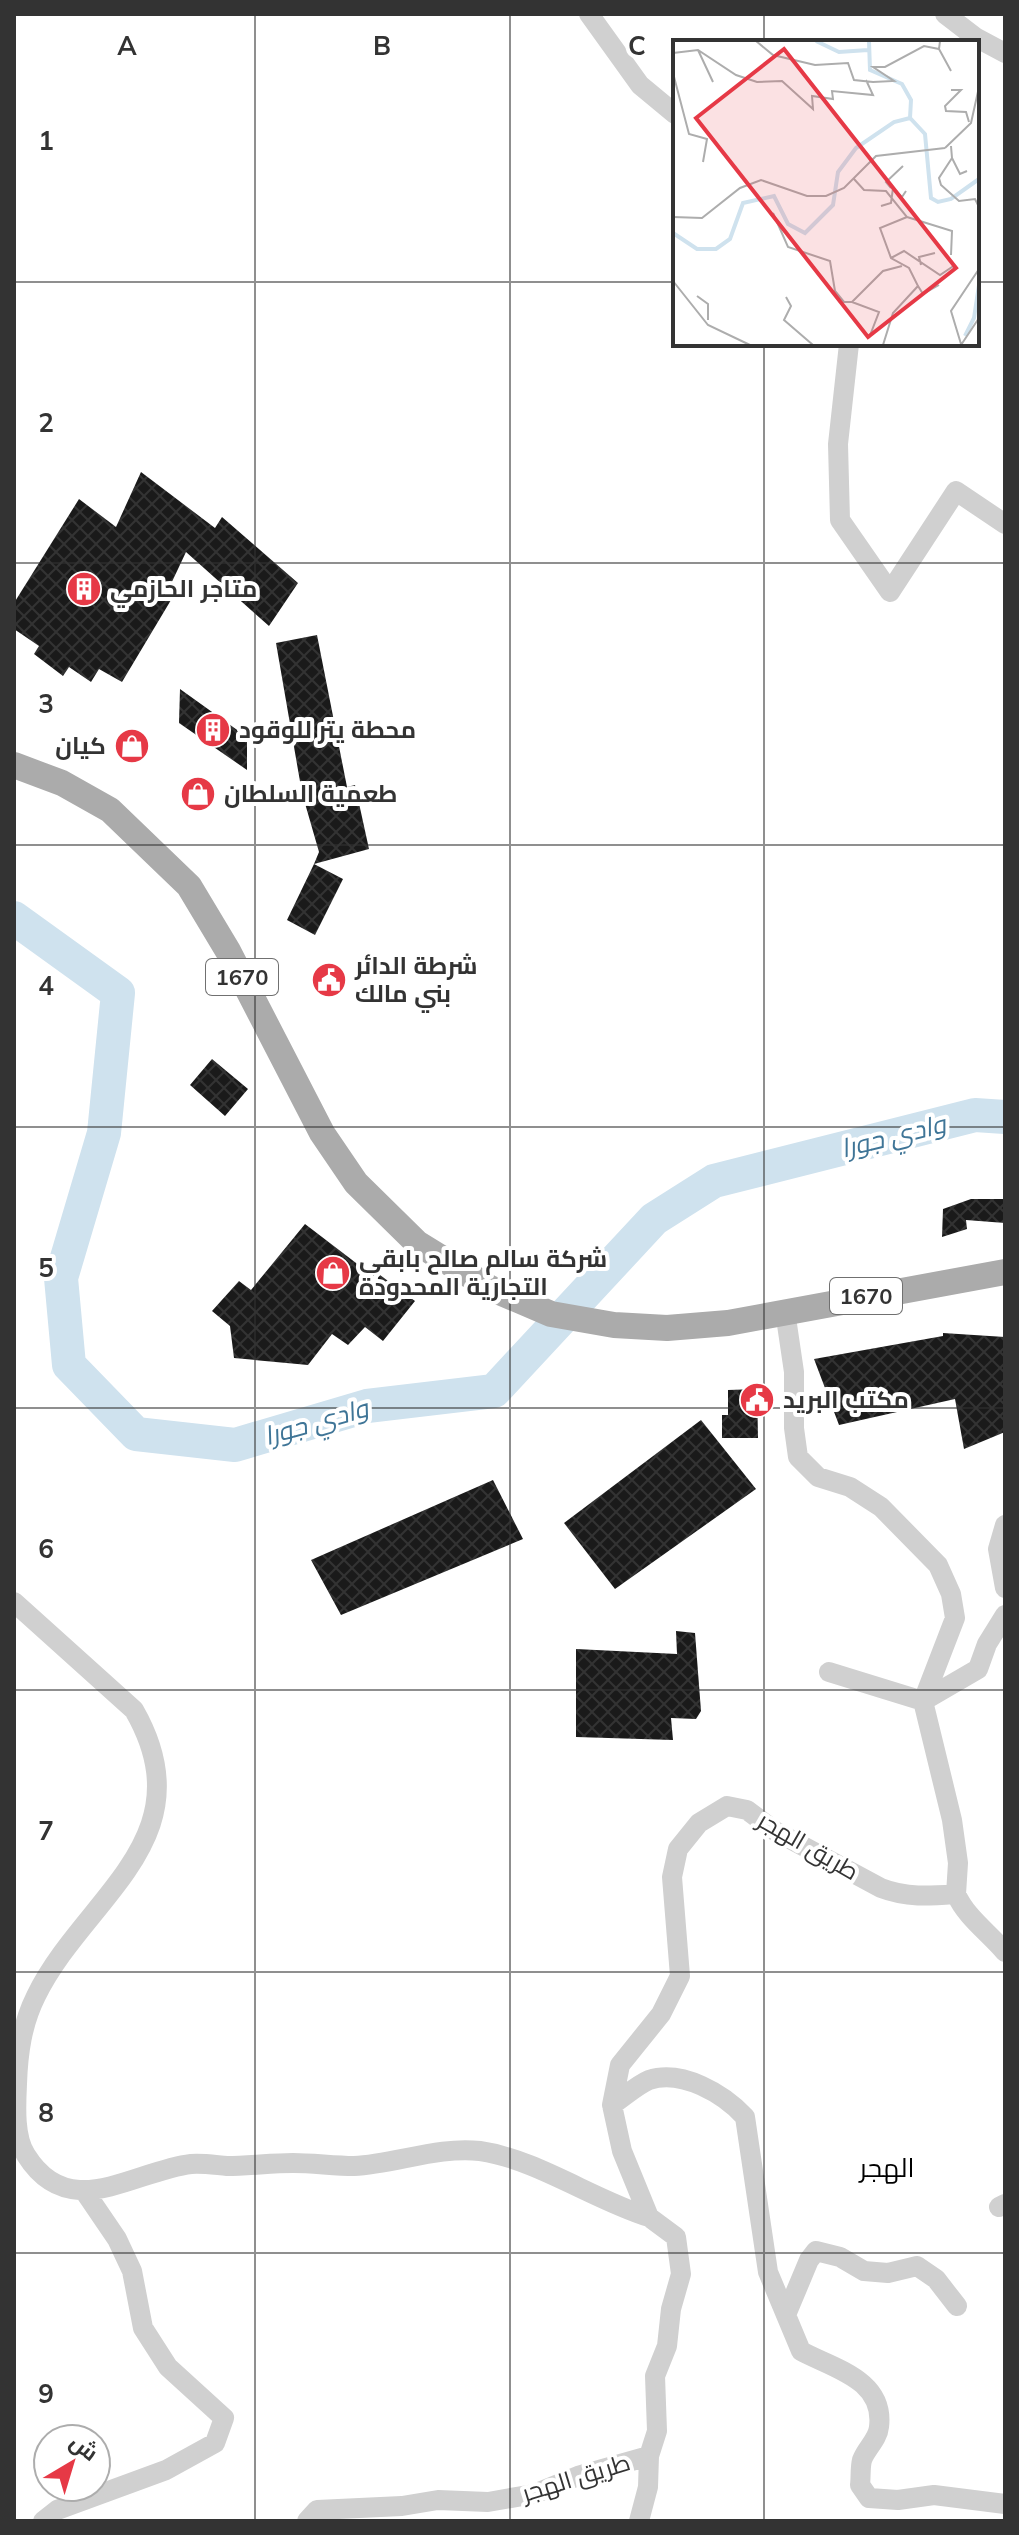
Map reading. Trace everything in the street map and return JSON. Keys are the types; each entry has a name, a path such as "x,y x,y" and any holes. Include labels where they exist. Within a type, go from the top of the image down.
{"main road":[{"name":"1670","path":"14,765 62,783 110,810 189,886 228,951 322,1133 356,1183 417,1243 490,1288 551,1314 614,1325 667,1328 728,1323 1005,1272"}],"street":[{"path":"589,14 640,85 673,112"},
{"path":"945,14 975,37 1005,53"},
{"path":"849,346 838,444 840,520 890,592 956,491 1005,524"},
{"path":"785,1311 794,1372 794,1428 798,1457 818,1477 850,1487 881,1507 938,1565 951,1594 955,1618 923,1701 952,1820 958,1863 956,1894 964,1913 980,1924 1005,1952"},
{"path":"829,1672 923,1701 978,1669 1002,1618 1005,1589 998,1549 1005,1525"},
{"path":"14,1602 134,1710 147,1731 153,1756 153,1813 146,1841 134,1863 36,1995 20,2041 16,2100 24,2153 57,2186 85,2192 192,2164 354,2166 480,2151 520,2163 649,2217"},
{"name":"طريق الهجر","path":"307,2521 317,2510 402,2506 438,2500 488,2502 534,2494 578,2476 649,2456 657,2431 655,2376 667,2346 671,2309 681,2274 676,2237 649,2217 622,2151 612,2105 620,2065 661,2014 680,1976 672,1877 678,1849 699,1823 727,1806 747,1810 775,1831 881,1888 912,1896 956,1894"},
{"path":"612,2105 649,2080 674,2077 716,2094 745,2117 768,2272 801,2351 842,2368 866,2385 877,2407 880,2428 862,2461 860,2485 869,2498 898,2500 934,2495 1005,2504"},
{"path":"43,2521 57,2510 129,2485 215,2443 224,2418 168,2367 143,2328 132,2271 117,2239 85,2192"},
{"path":"786,2315 809,2260 816,2251 840,2257 864,2271 888,2273 917,2266 936,2279 957,2306"},
{"path":"639,2521 648,2487 649,2456"}],"building":[{"path":"141,472 215,528 222,517 298,583 269,626 186,552 170,586 177,590 122,682 99,669 91,682 69,667 63,676 34,654 39,646 14,629 14,603 79,499 116,527"},
{"path":"317,635 347,787 355,785 369,849 314,864 319,852 302,793 276,643"},
{"name":"محطة يتر للوقود","path":"180,689 247,737 247,770 179,723"},
{"name":"كيان","path":"124,732 148,748 140,760 116,745"},
{"path":"314,864 343,879 315,935 287,920"},
{"path":"212,1059 248,1089 225,1116 190,1085"},
{"path":"971,1199 1005,1199 1005,1223 966,1220 967,1229 942,1237 943,1209"},
{"path":"305,1224 377,1279 380,1275 415,1301 383,1341 365,1327 348,1345 332,1334 308,1365 234,1358 230,1326 212,1311 239,1281 251,1290"},
{"path":"943,1333 1005,1337 1005,1432 964,1449 955,1399 839,1425 814,1359 943,1336"},
{"path":"757,1389 758,1438 722,1438 722,1415 728,1415 728,1390"},
{"path":"701,1420 756,1489 615,1589 564,1523"},
{"path":"493,1480 523,1539 341,1615 311,1560"},
{"path":"676,1631 695,1633 701,1711 696,1719 671,1718 673,1740 576,1737 576,1649 677,1654"}],"waterway":[{"name":"وادي جورا","path":"14,918 118,993 104,1133 61,1278 69,1365 136,1434 235,1445 367,1406 494,1391 654,1219 714,1181 975,1115 1005,1117"}],"place":[{"name":"متاجر الحازمي","path":"84,589"},
{"name":"محطة يتر للوقود","path":"213,730"},
{"name":"كيان","path":"132,746"},
{"name":"طعمية السلطان","path":"198,794"},
{"name":"شرطة الدائر بني مالك","path":"329,980"},
{"name":"شركة سالم صالح بابقي التجارية المحدودة","path":"333,1273"},
{"name":"مكتب البريد","path":"757,1400"}],"district":[{"name":"الهجر","path":"887,2168"}]}
